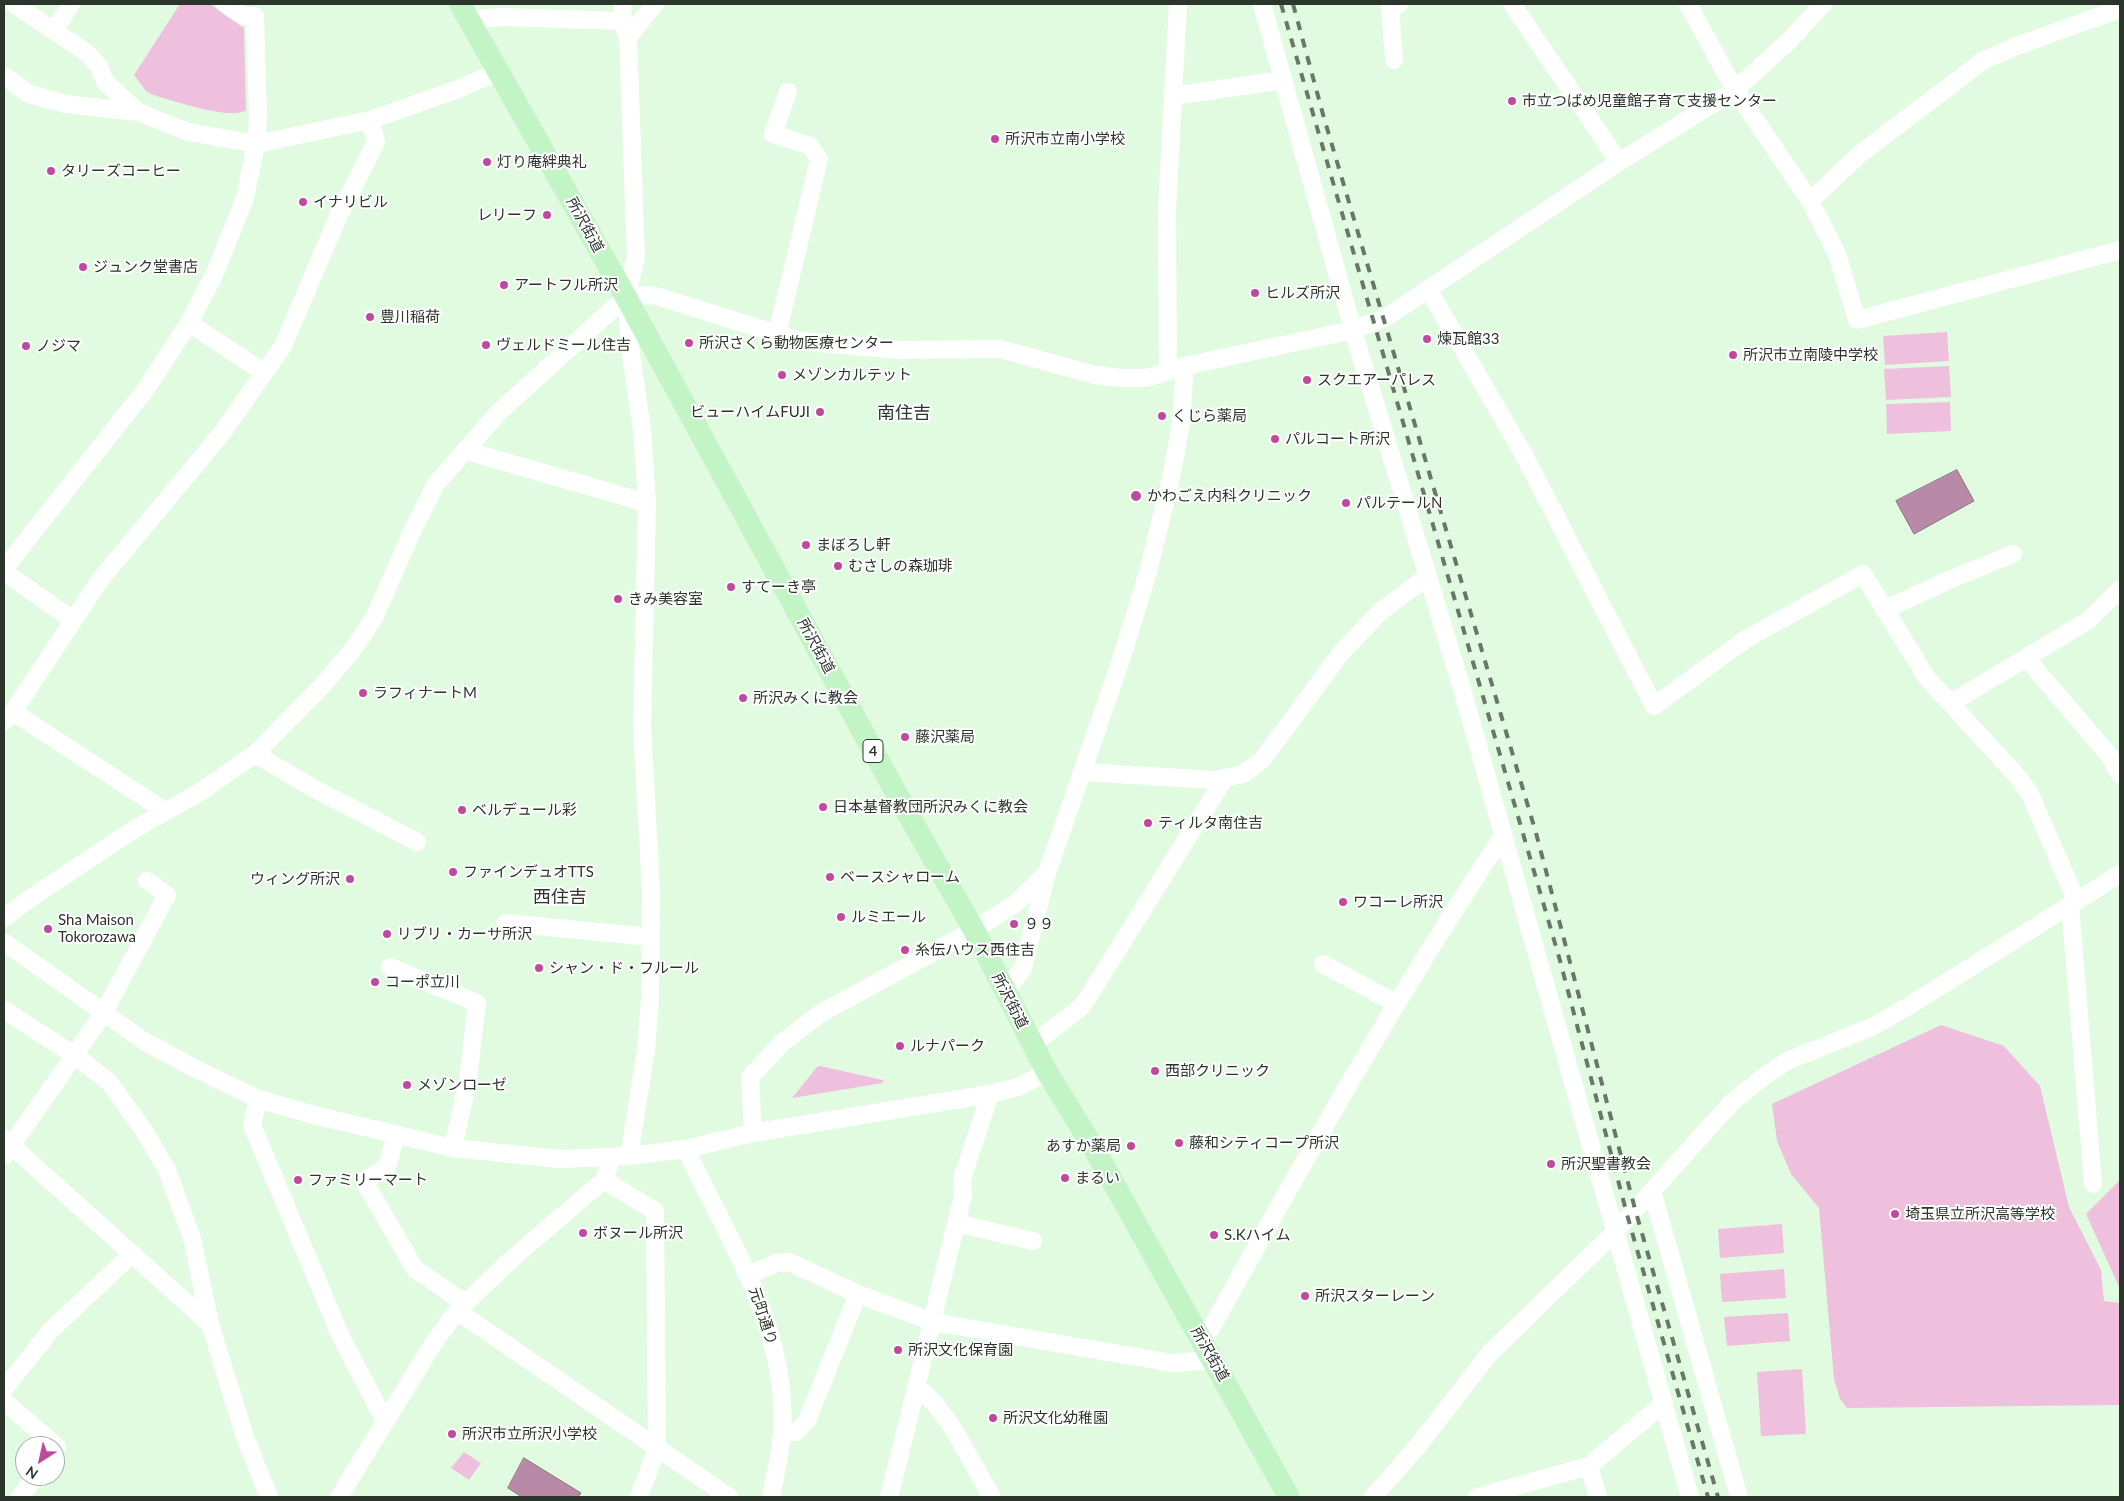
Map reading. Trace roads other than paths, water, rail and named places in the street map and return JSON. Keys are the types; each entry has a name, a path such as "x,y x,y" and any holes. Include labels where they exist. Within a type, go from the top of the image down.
{"main road":[{"name":"所沢街道","path":"464,11 626,297 900,800 974,930 1032,1044 1096,1152 1289,1497"}],"street":[{"path":"14,4 87,53 99,66 105,82 138,112"},
{"path":"54,31 71,4"},
{"path":"73,620 4,570 146,389 189,323 215,273 245,198 256,144 258,118 255,16 242,16 225,4"},
{"path":"464,11 503,16 624,21 655,4"},
{"path":"1005,993 1023,968 1047,873 1121,660 1151,562 1178,442 1167,210 1178,4"},
{"path":"1262,4 1353,330 1428,576 1503,836 1690,1497"},
{"path":"1394,60 1390,8 1399,4"},
{"path":"1512,4 1619,162"},
{"path":"1688,4 1735,90 1810,201 1837,254 1857,320 2120,250"},
{"path":"4,918 32,897 165,812 200,792 255,754 324,686 375,616 414,527 436,484 467,451 499,412 626,297 653,295 800,341 898,350 1000,349 1095,375 1121,378 1146,378 1176,369 1353,330 1385,318 1619,162 1735,90 1790,40 1823,4"},
{"path":"1810,201 1860,154 1984,60 2019,45 2120,9"},
{"path":"339,1497 432,1344 461,1307 515,1256 604,1180 620,1157 646,1050 650,998 651,890 642,727 647,503 642,430 631,355 626,297 636,258 624,21"},
{"path":"4,76 29,94 66,104 138,112 188,132 256,144 370,120 453,91 498,72"},
{"path":"1172,96 1284,80"},
{"path":"777,334 819,159 810,146 773,134 788,92"},
{"path":"165,812 9,716 100,580 222,432 283,346 338,217 376,142 370,120"},
{"path":"1428,289 1524,455 1654,706 1746,639 1863,574 1927,678 2018,778 2030,794 2073,902 2093,1184"},
{"path":"189,323 263,372"},
{"path":"467,451 647,503"},
{"path":"1884,610 1949,580 2013,554"},
{"path":"1082,772 1216,780 1243,774 1262,760 1341,653 1381,611 1428,576"},
{"path":"1951,703 2089,620 2120,589"},
{"path":"2026,658 2109,755 2120,775"},
{"path":"255,754 313,788 417,842"},
{"path":"1032,1044 1069,1014 1080,1008 1087,999 1225,778"},
{"path":"749,1274 776,1263 789,1262 858,1294 932,1322 1163,1361 1208,1351 1326,1122 1449,916 1503,836"},
{"path":"753,1133 750,1077 783,1042 821,1014 974,930 1015,904 1047,873"},
{"path":"1373,1497 1417,1447 1490,1353 1615,1232 1718,1116 1746,1090 1787,1061 1872,1027 1908,1007 2120,874"},
{"path":"146,881 167,894 103,1014 6,1147 210,1324"},
{"path":"506,923 650,938"},
{"path":"4,942 103,1014 159,1050 258,1099 453,1148 560,1159 620,1157 686,1149 753,1133 990,1094 1018,1087 1048,1072"},
{"path":"1323,964 1397,1004"},
{"path":"390,967 477,1003 468,1080 453,1148"},
{"path":"4,1010 74,1055 109,1082 143,1129 167,1170 192,1238 210,1324 245,1437 269,1497"},
{"path":"889,1497 918,1388 963,1196 962,1179 990,1094"},
{"path":"258,1099 252,1125 341,1336 385,1421"},
{"path":"396,1135 387,1167 364,1181 415,1270 461,1307 657,1448 729,1497"},
{"name":"元町通り","path":"686,1149 749,1274 772,1337 780,1388 782,1432 771,1497"},
{"path":"604,1180 655,1211 657,1448 639,1497"},
{"path":"1652,1191 1739,1497"},
{"path":"956,1224 1033,1241"},
{"path":"4,1389 51,1330 131,1255"},
{"path":"782,1432 796,1432 807,1421 858,1294"},
{"path":"918,1388 926,1394 945,1419 992,1497"},
{"path":"4,1401 45,1436"},
{"path":"1477,1497 1589,1466 1664,1404"},
{"path":"1589,1466 1598,1497"},
{"path":"20,1497 28,1486"}],"railway":[{"path":"1281,4 1559,957 1628,1218 1708,1497"},
{"path":"1293,4 1324,118 1536,833 1635,1209 1718,1497"}],"place":[{"name":"市立つばめ児童館子育て支援センター","path":"1512,101"},
{"name":"所沢市立南小学校","path":"995,139"},
{"name":"灯り庵絆典礼","path":"487,162"},
{"name":"タリーズコーヒー","path":"51,171"},
{"name":"イナリビル","path":"303,202"},
{"name":"レリーフ","path":"547,215"},
{"name":"ジュンク堂書店","path":"83,267"},
{"name":"アートフル所沢","path":"504,285"},
{"name":"ヒルズ所沢","path":"1255,293"},
{"name":"豊川稲荷","path":"370,317"},
{"name":"煉瓦館33","path":"1427,339"},
{"name":"所沢さくら動物医療センター","path":"689,343"},
{"name":"ヴェルドミール住吉","path":"486,345"},
{"name":"ノジマ","path":"26,346"},
{"name":"所沢市立南陵中学校","path":"1733,355"},
{"name":"メゾンカルテット","path":"782,375"},
{"name":"スクエアーパレス","path":"1307,380"},
{"name":"ビューハイムFUJI","path":"820,412"},
{"name":"くじら薬局","path":"1162,416"},
{"name":"パルコート所沢","path":"1275,439"},
{"name":"かわごえ内科クリニック","path":"1136,496"},
{"name":"パルテールN","path":"1346,503"},
{"name":"まぼろし軒","path":"806,545"},
{"name":"むさしの森珈琲","path":"838,566"},
{"name":"すてーき亭","path":"731,587"},
{"name":"きみ美容室","path":"618,599"},
{"name":"ラフィナートM","path":"363,693"},
{"name":"所沢みくに教会","path":"743,698"},
{"name":"藤沢薬局","path":"905,737"},
{"name":"日本基督教団所沢みくに教会","path":"823,807"},
{"name":"ベルデュール彩","path":"462,810"},
{"name":"ティルタ南住吉","path":"1148,823"},
{"name":"ファインデュオTTS","path":"453,872"},
{"name":"ベースシャローム","path":"830,877"},
{"name":"ウィング所沢","path":"350,879"},
{"name":"ワコーレ所沢","path":"1343,902"},
{"name":"ルミエール","path":"841,917"},
{"name":"９９","path":"1014,924"},
{"name":"Sha Maison Tokorozawa","path":"48,929"},
{"name":"リブリ・カーサ所沢","path":"387,934"},
{"name":"糸伝ハウス西住吉","path":"905,950"},
{"name":"シャン・ド・フルール","path":"539,968"},
{"name":"コーポ立川","path":"375,982"},
{"name":"ルナパーク","path":"900,1046"},
{"name":"西部クリニック","path":"1155,1071"},
{"name":"メゾンローゼ","path":"407,1085"},
{"name":"藤和シティコープ所沢","path":"1179,1143"},
{"name":"あすか薬局","path":"1131,1146"},
{"name":"所沢聖書教会","path":"1551,1164"},
{"name":"まるい","path":"1065,1178"},
{"name":"ファミリーマート","path":"298,1180"},
{"name":"埼玉県立所沢高等学校","path":"1895,1214"},
{"name":"ボヌール所沢","path":"583,1233"},
{"name":"S.Kハイム","path":"1214,1235"},
{"name":"所沢スターレーン","path":"1305,1296"},
{"name":"所沢文化保育園","path":"898,1350"},
{"name":"所沢文化幼稚園","path":"993,1418"},
{"name":"所沢市立所沢小学校","path":"452,1434"}],"district":[{"name":"南住吉","path":"904,413"},
{"name":"西住吉","path":"560,897"}]}
